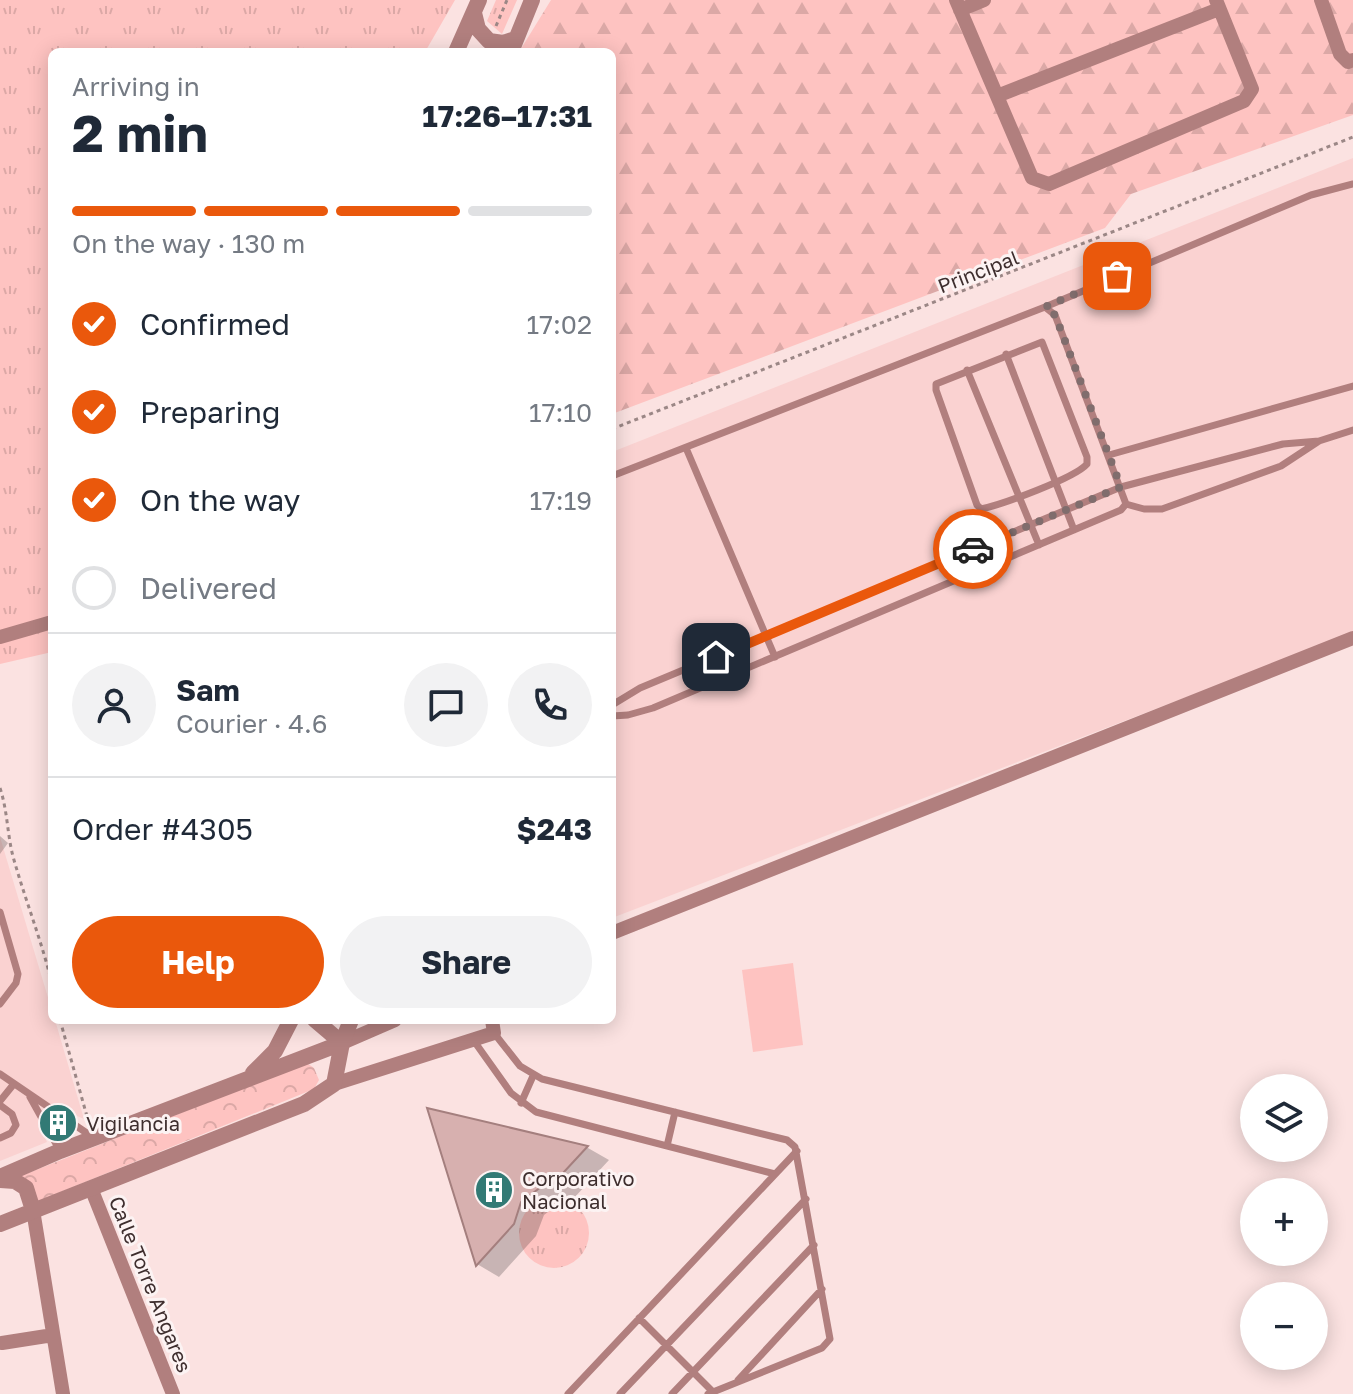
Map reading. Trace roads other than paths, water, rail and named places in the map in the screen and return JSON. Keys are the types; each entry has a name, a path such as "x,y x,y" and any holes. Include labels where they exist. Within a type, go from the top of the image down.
{"street":[{"path":"476,6 478,29 489,41 513,46 532,0"},
{"path":"984,0 958,5 1032,178 1049,184 1244,101 1252,89 1218,5 997,96"},
{"path":"1321,0 1340,54 1348,62 1353,60"},
{"path":"458,48 476,6"},
{"path":"0,637 48,623"},
{"path":"616,931 1353,638"},
{"path":"243,1080 261,1067 275,1051 289,1024"},
{"path":"320,1024 342,1043"},
{"path":"334,1084 342,1043 349,1024"},
{"path":"0,1179 60,1151 386,1024"},
{"path":"0,1224 304,1104 334,1084 474,1041 491,1024"},
{"path":"0,1179 15,1181 29,1193 63,1394"},
{"name":"Calle Torre Angares","path":"91,1188 173,1394"},
{"path":"2,1343 53,1335"}],"lane":[{"path":"616,474 1045,307 1311,195 1353,184"},
{"path":"1045,307 1055,315 1126,504"},
{"path":"1036,343 1044,344 1088,460 1082,469 1055,482 983,510 977,505 935,386 940,380 1006,354 1036,343"},
{"path":"1006,354 1074,530"},
{"path":"967,370 1039,545"},
{"path":"1109,455 1353,386"},
{"path":"616,703 640,688 1121,487 1283,444 1319,441 1353,430"},
{"path":"1126,504 1144,509 1162,509 1281,466 1319,441"},
{"path":"686,448 775,657"},
{"path":"616,716 653,708 1121,510 1126,504"},
{"path":"0,912 18,978 0,1004"},
{"path":"0,942 7,933"},
{"path":"493,1024 516,1061 533,1076 787,1140 797,1151 830,1335 826,1346 711,1393 639,1318"},
{"path":"474,1041 505,1086 521,1103 536,1112 775,1174"},
{"path":"0,1074 95,1138"},
{"path":"521,1103 533,1076"},
{"path":"0,1138 11,1133 16,1125 12,1114 0,1103 13,1085"},
{"path":"29,1095 60,1151"},
{"path":"667,1146 675,1112"},
{"path":"568,1394 797,1151"},
{"path":"620,1394 806,1199"},
{"path":"672,1394 814,1245"},
{"path":"736,1382 822,1289"}],"place":[{"name":"Vigilancia","path":"58,1123"},
{"name":"Corporativo Nacional","path":"494,1190"}]}
